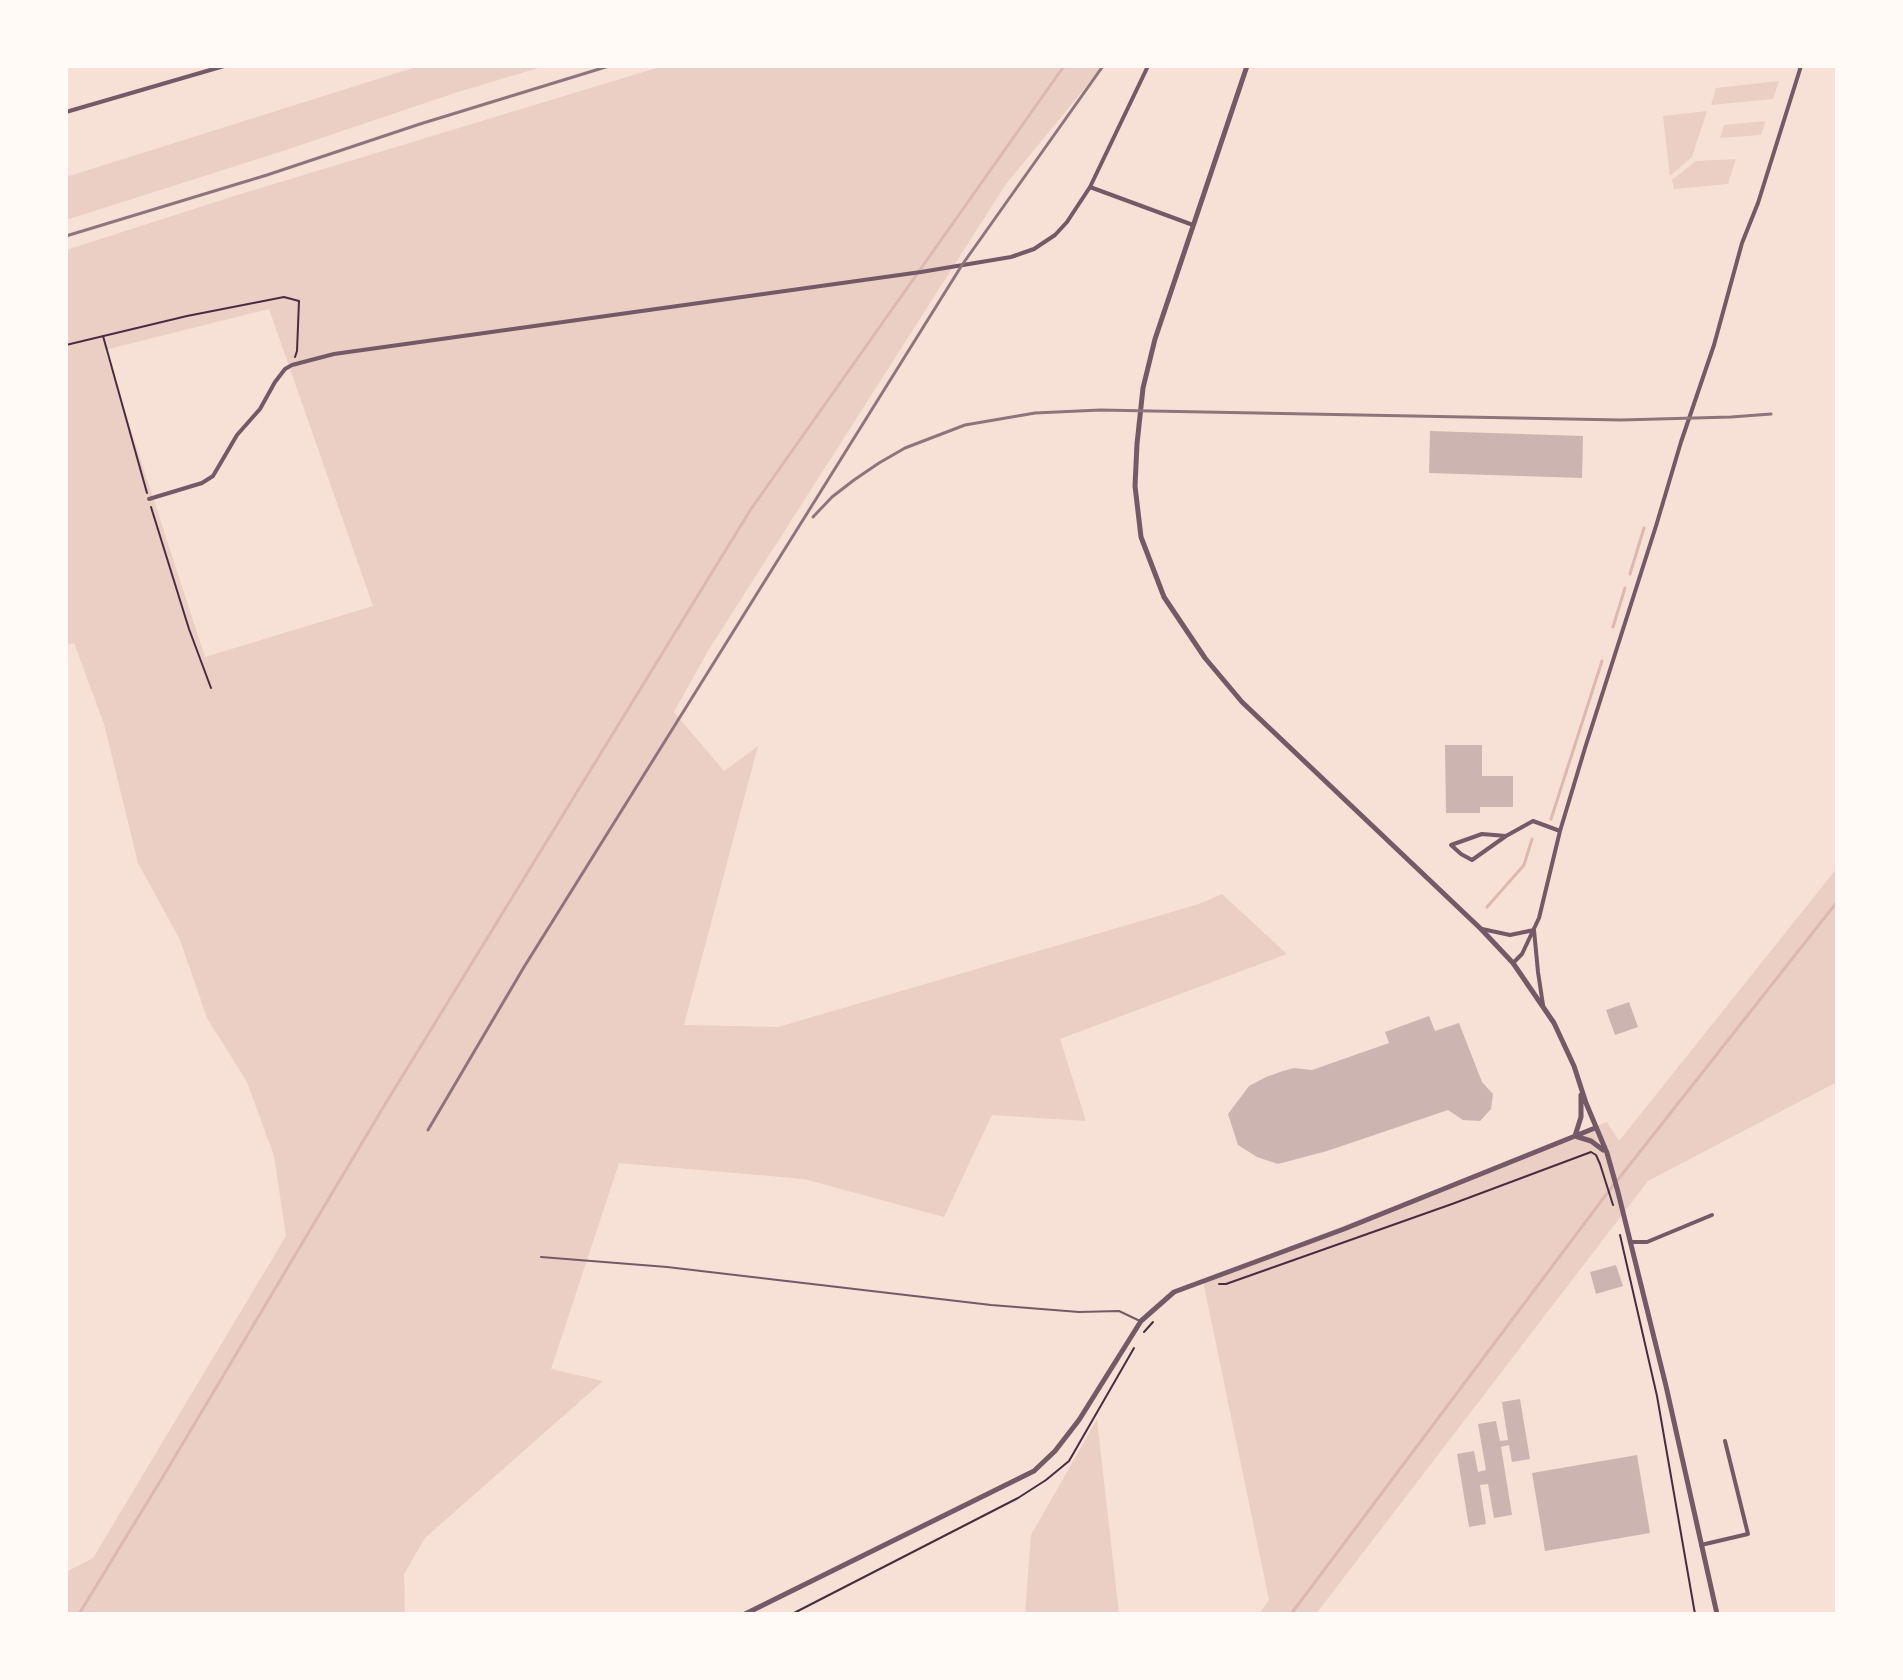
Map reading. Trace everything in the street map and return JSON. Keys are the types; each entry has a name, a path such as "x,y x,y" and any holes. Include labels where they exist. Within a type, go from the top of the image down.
{"street":[{"path":"66,112 224,66"},
{"path":"149,499 202,483 213,476 237,435 260,409 275,382 290,366 334,354 921,272 1011,257 1034,249 1055,235 1067,222 1090,187 1148,66"},
{"path":"1247,66 1153,348 1143,388 1135,486 1141,537 1164,597 1205,658 1242,702 1513,963 1561,1038 1607,1153 1618,1192 1666,1386 1717,1614"},
{"path":"1513,963 1522,954 1534,930 1560,831 1801,66"},
{"path":"1090,187 1194,225"},
{"path":"1506,836 1482,834 1451,845 1472,860 1533,821 1560,831"},
{"path":"1481,929 1510,935 1534,930"},
{"path":"1534,930 1544,1007"},
{"path":"1575,1136 1581,1117 1580,1086"},
{"path":"745,1614 1034,1471 1055,1451 1079,1420 1141,1321 1174,1292 1344,1229 1595,1128"},
{"path":"1575,1136 1598,1145 1607,1153"},
{"path":"1630,1242 1647,1242 1712,1215"},
{"path":"1701,1545 1748,1534 1725,1441"}],"lane":[{"path":"541,1257 667,1267 991,1305 1079,1312 1119,1311 1141,1321"}],"path":[{"path":"66,345 284,297 299,301 297,351 290,366"},
{"path":"103,336 149,499 189,629 211,688"},
{"path":"1213,1284 1226,1284 1591,1152 1596,1155 1614,1209"},
{"path":"1620,1234 1657,1396 1695,1614"},
{"path":"1139,1338 1157,1317"},
{"path":"792,1614 1018,1498 1046,1480 1069,1461 1133,1349"}],"shaded area":[{"path":"419,66 545,66 66,220 66,177"},
{"path":"663,66 1103,66 1006,184 708,651 674,712 724,771 758,746 684,1025 778,1027 1199,904 1222,894 1287,954 1060,1039 1086,1121 992,1115 944,1217 804,1179 619,1163 551,1369 603,1381 425,1538 404,1574 405,1614 66,1614 66,1572 93,1558 286,1236 274,1156 247,1082 207,1018 180,940 138,863 104,724 74,643 66,645 66,250","holes":["269,309 373,606 205,657 105,350"]},
{"path":"1779,81 1773,99 1711,105 1716,88"},
{"path":"1707,111 1692,157 1670,176 1663,116"},
{"path":"1766,121 1761,135 1720,138 1724,125"},
{"path":"1736,159 1728,184 1674,189 1672,180 1696,161"},
{"path":"1837,868 1837,1082 1648,1181 1316,1614 1259,1614 1269,1600 1203,1281 1607,1122 1619,1141"},
{"path":"1097,1419 1119,1614 1025,1614 1031,1535"}],"building":[{"path":"1430,431 1583,436 1582,478 1429,473"},
{"path":"1445,745 1482,745 1482,776 1513,776 1513,807 1480,807 1480,813 1446,813"},
{"path":"1629,1002 1638,1027 1615,1035 1606,1010"},
{"path":"1429,1016 1435,1031 1459,1023 1482,1082 1493,1094 1491,1109 1480,1121 1463,1120 1448,1110 1327,1151 1278,1164 1257,1157 1238,1145 1228,1114 1249,1086 1283,1071 1294,1068 1312,1070 1389,1043 1385,1032"},
{"path":"1616,1265 1623,1286 1596,1294 1590,1272"},
{"path":"1520,1399 1530,1459 1512,1462 1509,1445 1501,1447 1512,1515 1494,1518 1488,1484 1480,1485 1486,1524 1469,1527 1457,1454 1474,1451 1478,1472 1486,1470 1478,1424 1496,1421 1500,1441 1508,1440 1502,1402"},
{"path":"1637,1455 1650,1533 1545,1551 1532,1473"}],"waterway":[{"path":"79,1614 384,1106 751,509 1064,66"},
{"path":"1630,574 1644,528"},
{"path":"1613,627 1625,588"},
{"path":"1551,819 1602,661"},
{"path":"1487,907 1524,865 1532,839"},
{"path":"1291,1614 1605,1196 1837,902"}],"railway":[{"path":"66,236 609,66"},
{"path":"428,1130 524,967 962,265 1103,66"},
{"path":"813,517 854,480 905,448 965,425 1035,413 1100,410 1621,420 1771,414"}]}
